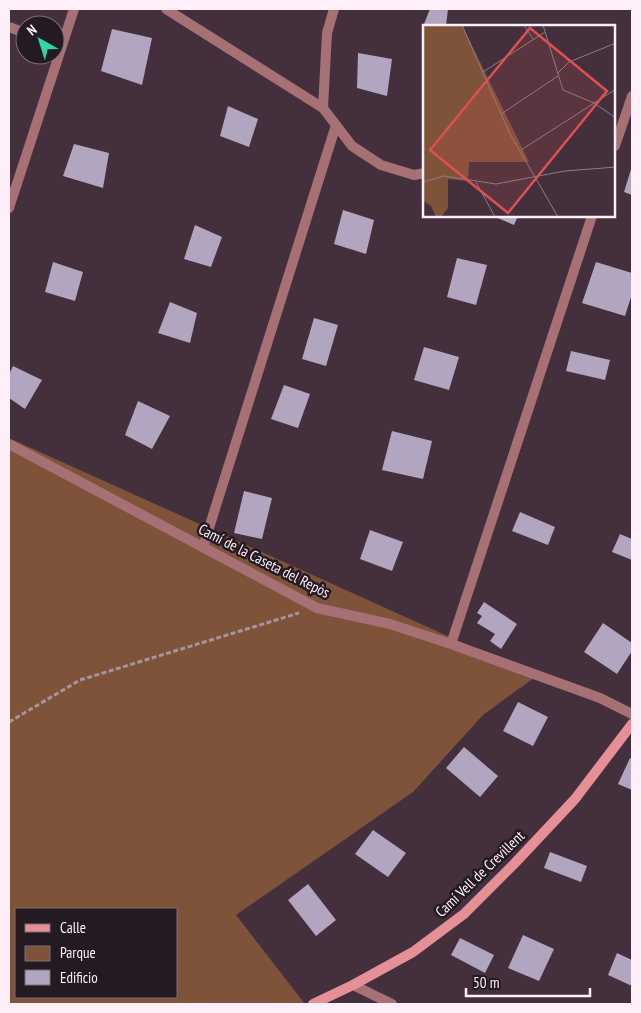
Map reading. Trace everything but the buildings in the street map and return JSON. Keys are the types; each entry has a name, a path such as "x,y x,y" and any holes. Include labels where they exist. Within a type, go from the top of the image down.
{"street":[{"path":"65,29 74,9"},
{"path":"166,9 323,108 352,146 381,165 414,175 423,173"},
{"path":"323,108 327,33 334,9"},
{"path":"9,208 52,65"},
{"path":"616,143 632,96"},
{"path":"203,548 336,125"},
{"path":"451,644 591,218"},
{"name":"Camí de la Caseta del Repòs","path":"9,444 317,608 390,624 451,644 600,698 632,714"},
{"name":"Camí Vell de Crevillent","path":"313,1004 414,952 464,914 515,864 575,799 632,724"},
{"path":"353,985 392,1004"}],"path":[{"path":"9,722 80,680 317,608"}],"green space":[{"path":"9,438 514,666 538,675 483,715 413,792 236,915 305,1004 9,1004"}]}
